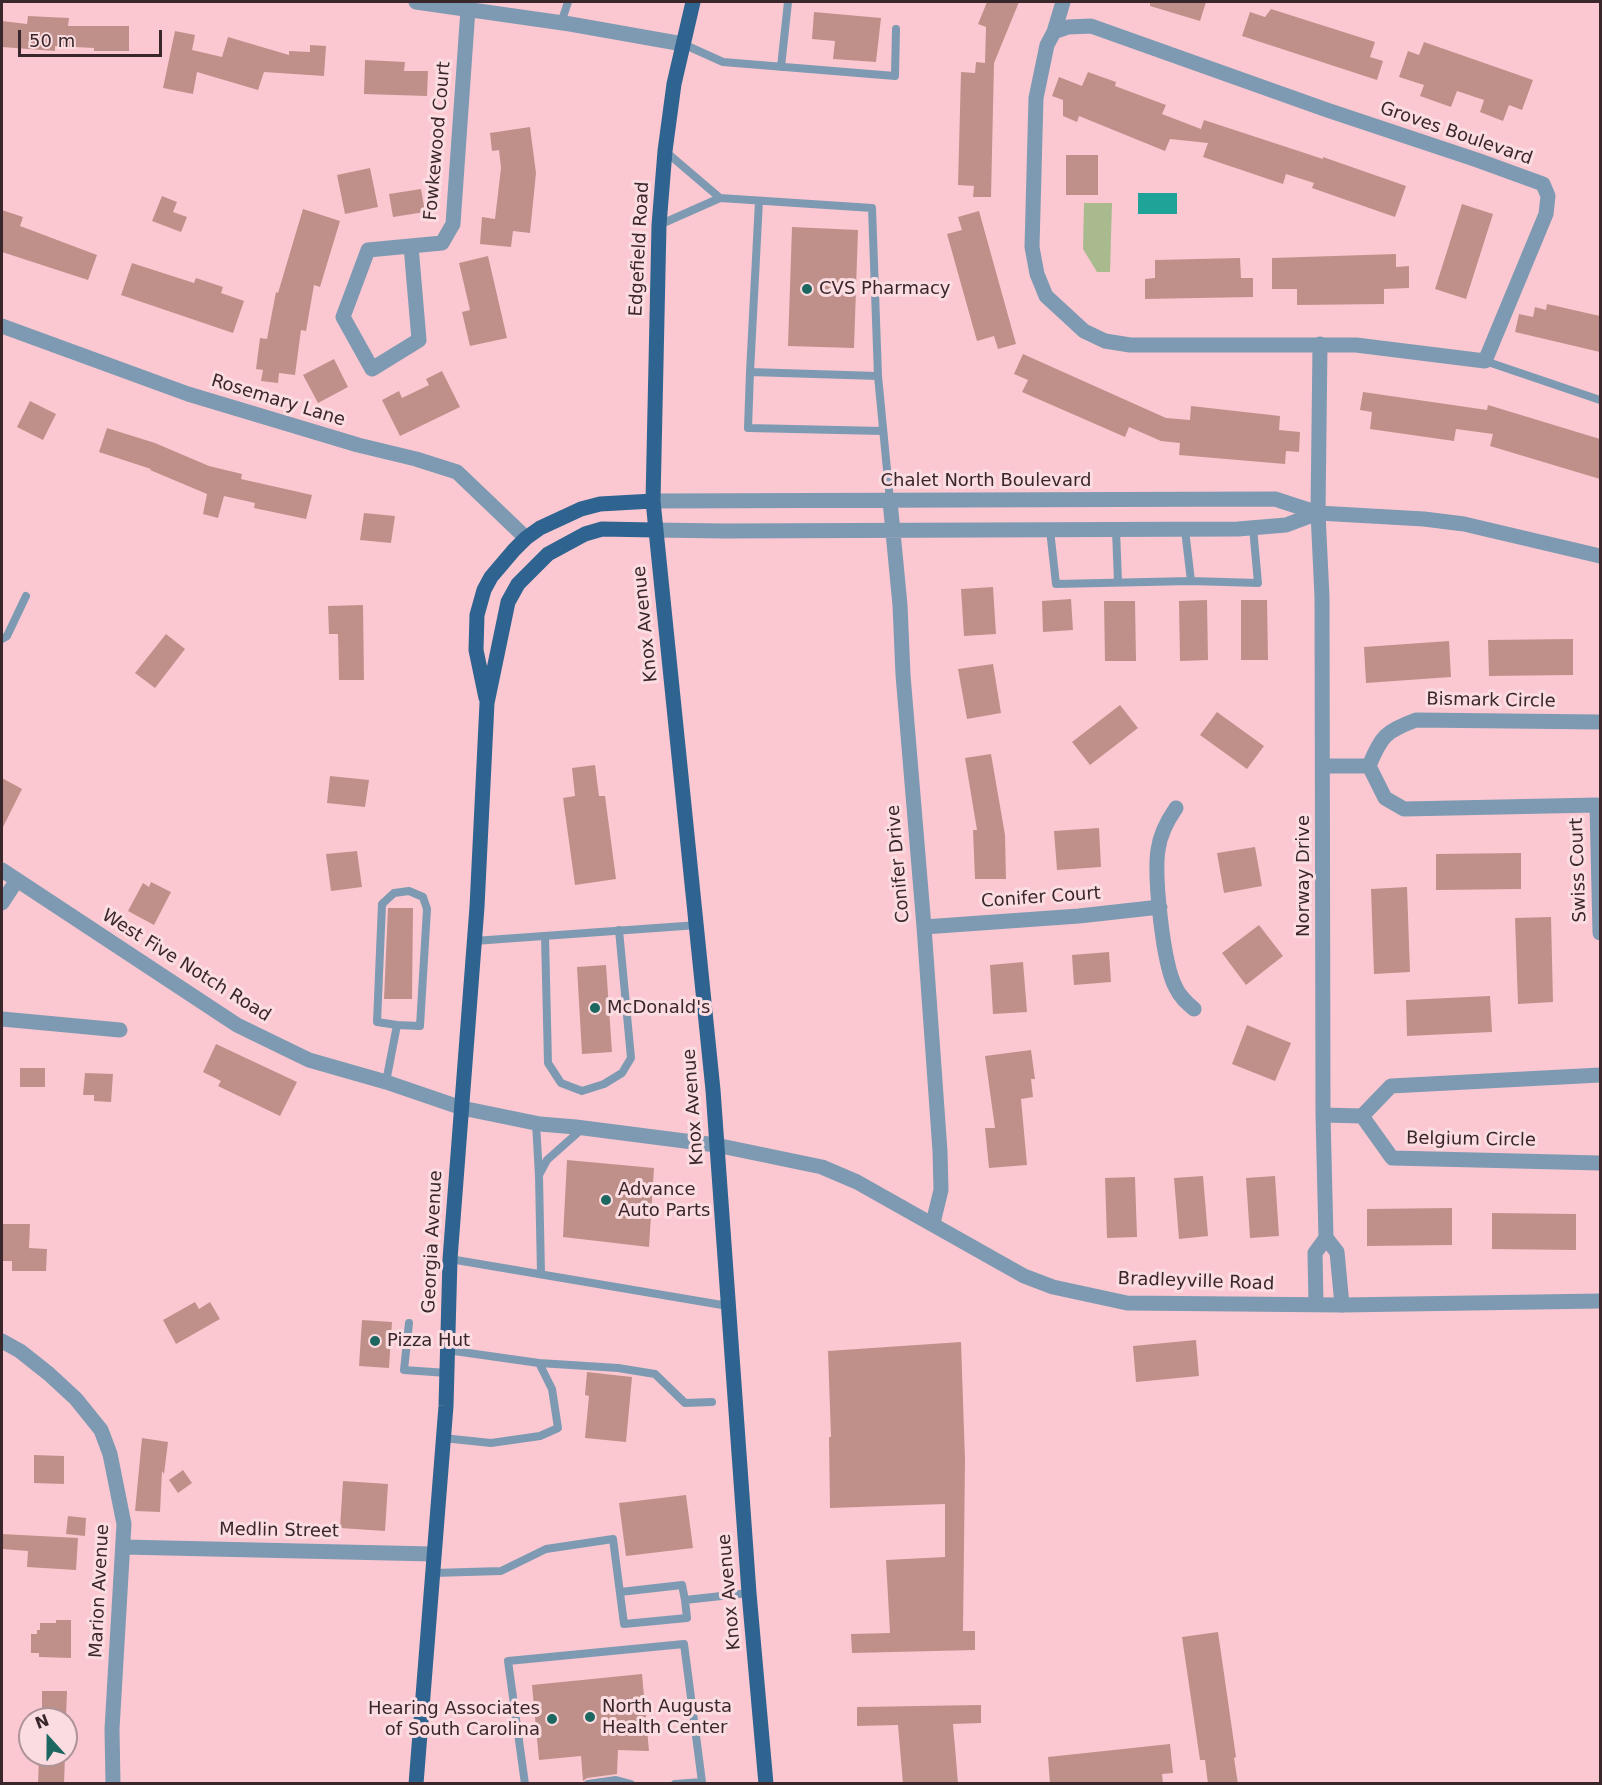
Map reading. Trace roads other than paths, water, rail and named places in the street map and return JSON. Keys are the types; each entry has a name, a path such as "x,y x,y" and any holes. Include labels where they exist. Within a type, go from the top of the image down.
{"main road":[{"name":"Edgefield Road","path":"653,501 659,225 665,151 674,84 693,2"},
{"name":"Knox Avenue","path":"653,501 654,530 664,597 713,1090 749,1593 766,1784"},
{"name":"Georgia Avenue","path":"487,703 476,650 477,615 484,590 492,577 526,538 540,528 581,508 600,504 653,501"},
{"name":"Georgia Avenue","path":"416,1784 443,1438 450,1259 474,941 487,703 508,602 518,584 548,554 594,531 602,529 654,530"}],"street":[{"path":"416,2 468,9 486,6 561,23 683,44"},
{"path":"1064,2 1047,45 1036,98 1032,247 1037,274 1046,296 1067,317 1084,331 1105,341 1130,345 1356,345 1485,361"},
{"name":"Fowkewood Court","path":"411,246 419,340 372,369 343,317 368,250 442,243 453,224 468,9"},
{"name":"Groves Boulevard","path":"1054,32 1068,27 1091,26 1542,184 1548,196 1546,214 1485,361"},
{"name":"Rosemary Lane","path":"2,326 208,400 457,472 526,538"},
{"path":"1318,513 1320,344"},
{"name":"Chalet North Boulevard","path":"653,501 1275,499 1318,513 1424,519 1464,524 1600,556"},
{"name":"Conifer Drive","path":"890,501 924,927 941,1190 933,1223"},
{"name":"Chalet North Boulevard","path":"654,530 1185,530 1286,525 1318,513"},
{"name":"Norway Drive","path":"1318,513 1322,597 1323,1115 1326,1238 1337,1252 1342,1305"},
{"name":"Bismark Circle","path":"1369,766 1379,742 1395,728 1416,720 1600,722"},
{"path":"1323,766 1369,766"},
{"name":"Swiss Court","path":"1369,766 1385,798 1404,809 1597,805 1600,933"},
{"path":"1176,808 1162,833 1156,864 1171,976 1176,990 1194,1009"},
{"name":"West Five Notch Road","path":"2,870 237,1025 309,1060 386,1082 462,1108 536,1123 583,1128"},
{"path":"2,903 17,880"},
{"name":"Conifer Court","path":"924,927 1079,916 1160,907"},
{"path":"2,1019 120,1030"},
{"path":"1323,1115 1362,1116 1391,1086 1600,1075"},
{"name":"Belgium Circle","path":"1362,1116 1392,1158 1600,1163"},
{"name":"Bradleyville Road","path":"583,1128 716,1145 822,1167 857,1182 933,1223 1024,1276 1053,1287 1127,1303 1342,1305 1600,1301"},
{"name":"Norway Drive","path":"1316,1305 1315,1253 1326,1238"},
{"name":"Marion Avenue","path":"2,1341 20,1351 76,1399 101,1430 110,1454 124,1524 112,1730 113,1784"},
{"name":"Medlin Street","path":"123,1547 433,1554"}],"lane":[{"path":"561,23 568,2"},
{"path":"781,67 788,2"},
{"path":"683,44 723,62 895,76 896,29"},
{"path":"665,151 720,198"},
{"path":"659,225 720,198 872,208 878,376 890,501"},
{"path":"759,201 748,428 883,431"},
{"path":"1485,361 1600,400"},
{"path":"750,372 878,376"},
{"path":"1050,530 1056,584 1191,580 1258,583 1253,528"},
{"path":"1116,530 1118,582"},
{"path":"1185,530 1191,580"},
{"path":"2,639 7,636 26,596"},
{"path":"409,891 423,897 427,909 420,1026 397,1025 376,1022 382,904 393,892 409,891"},
{"path":"474,941 698,925"},
{"path":"545,936 548,1063 561,1083 582,1091 604,1084 622,1073 631,1058 619,930"},
{"path":"386,1082 397,1025"},
{"path":"536,1123 541,1274"},
{"path":"539,1176 547,1160 583,1128"},
{"path":"450,1259 728,1305"},
{"path":"409,1323 404,1370 447,1373"},
{"path":"447,1350 539,1363 618,1368 655,1374 685,1403 712,1402"},
{"path":"443,1438 491,1443 540,1436 558,1428 552,1389 539,1363"},
{"path":"433,1573 501,1571 546,1550 613,1539 624,1624 687,1618 682,1585 620,1592"},
{"path":"685,1600 749,1593"},
{"path":"525,1784 508,1661 684,1644 702,1782 675,1784"},
{"path":"588,1784 616,1780 631,1784"}],"water":[{"path":"1138,193 1177,193 1177,214 1138,214"}],"place":[{"name":"CVS Pharmacy","path":"807,289"},
{"name":"McDonald's","path":"595,1008"},
{"name":"Advance Auto Parts","path":"606,1200"},
{"name":"Pizza Hut","path":"375,1341"},
{"name":"North Augusta Health Center","path":"590,1717"},
{"name":"Hearing Associates of South Carolina","path":"552,1719"}]}
